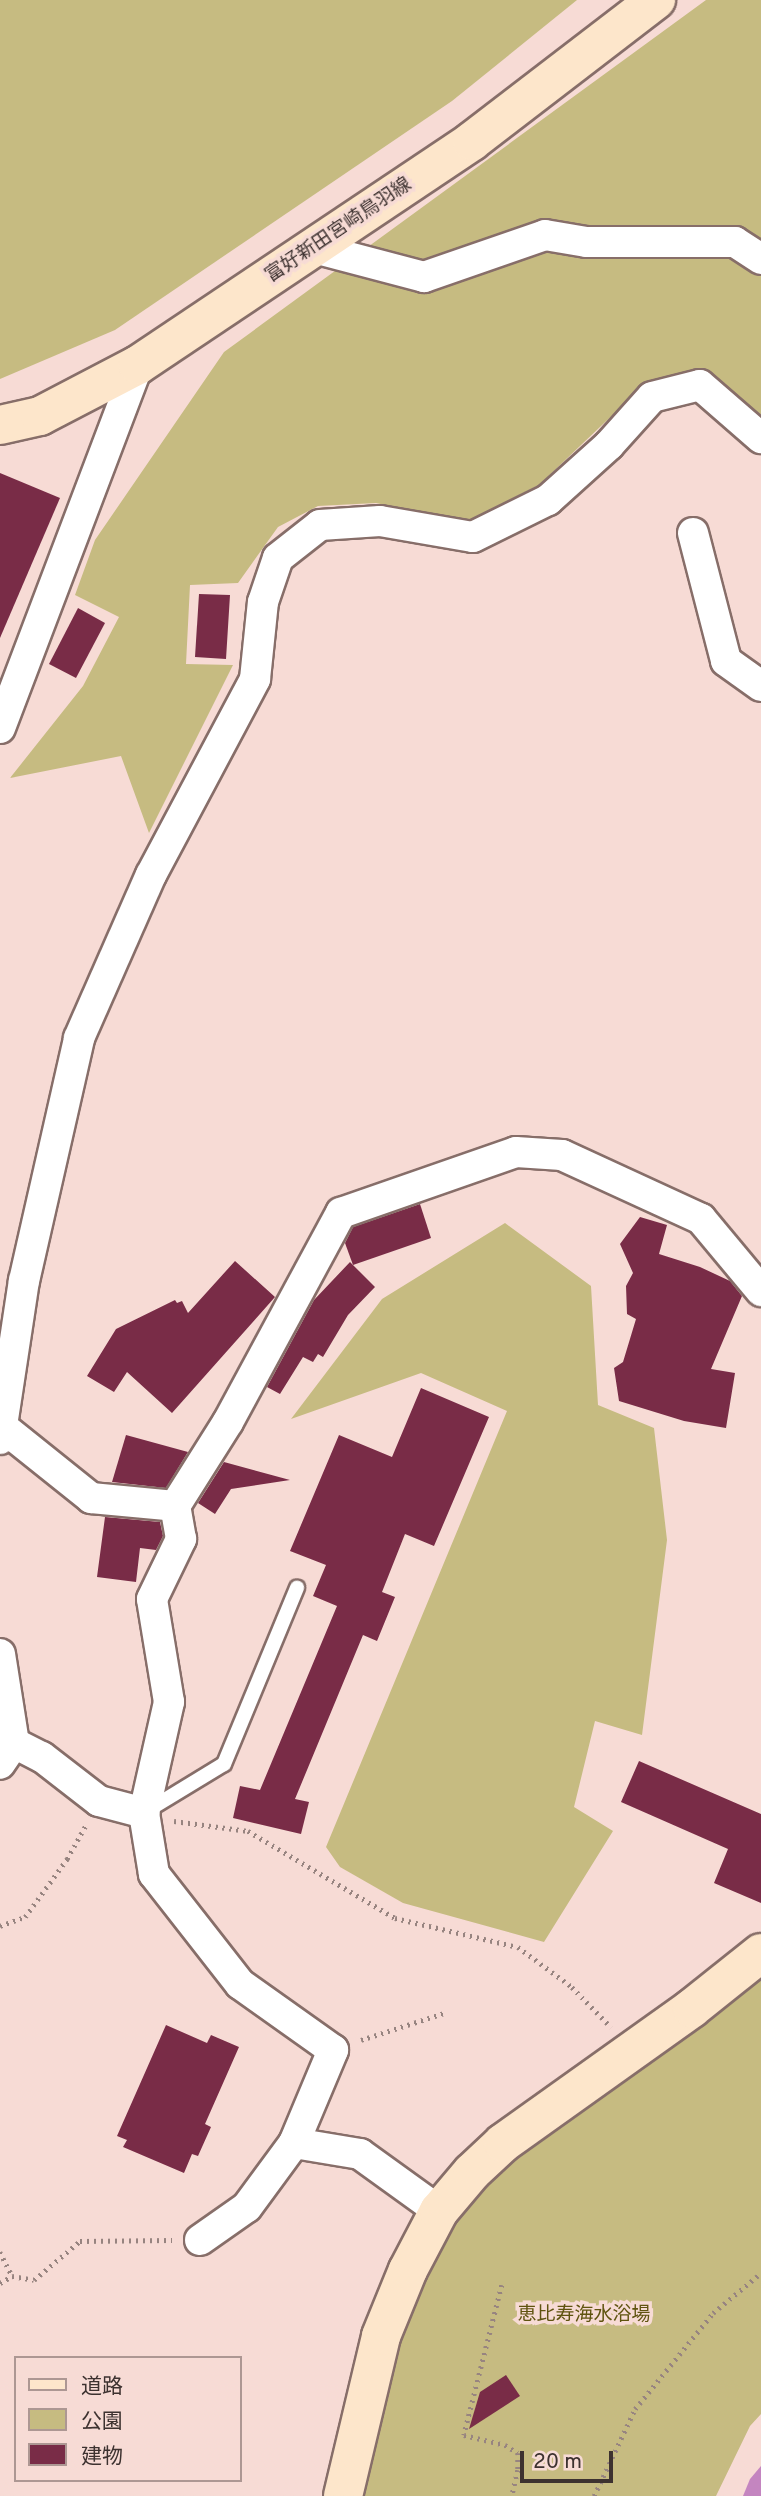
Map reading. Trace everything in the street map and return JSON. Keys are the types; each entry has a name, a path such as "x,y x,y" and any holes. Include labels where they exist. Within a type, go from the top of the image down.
{"main road":[{"name":"富好新田宮崎鳥羽線","path":"0,425 40,416 138,365 472,141 656,0"},
{"path":"343,2496 381,2336 408,2270 439,2210 503,2143 634,2050 761,1953"}],"street":[{"path":"314,248 424,277 545,235 586,242 735,242 761,259"},
{"path":"0,728 138,365"},
{"path":"175,1506 91,1498 1,1430 24,1281 79,1038 150,875 255,679 263,602 278,558 320,525 380,521 473,537 548,500 609,445 653,397 700,384 761,438"},
{"path":"693,533 726,661 761,685"},
{"path":"200,2240 247,2207 294,2143 333,2050 240,1984 154,1874 144,1822 169,1702 152,1599 181,1539 175,1506 228,1422 341,1213 516,1152 562,1155 701,1219 761,1291"},
{"path":"0,1654 7,1754 42,1757 99,1801 144,1822"},
{"path":"294,2143 359,2154 439,2210"}],"lane":[{"path":"144,1822 224,1764 297,1588"}],"path":[{"path":"0,1926 25,1917 67,1859 99,1801"},
{"path":"144,1822 171,1821 248,1831 395,1918 517,1947 572,1987 634,2050"},
{"path":"333,2050 444,2013"},
{"path":"0,2283 12,2276 34,2280 80,2241 200,2240"},
{"path":"0,2252 12,2276"},
{"path":"594,2496 635,2409 713,2313 761,2273"},
{"path":"502,2285 464,2435 505,2445 518,2453 518,2470 512,2496"}],"green space":[{"path":"0,0 577,0 452,101 115,330 0,379"},
{"path":"706,0 761,0 761,415 702,369 641,388 539,485 466,522 376,503 318,506 278,527 238,583 190,585 186,664 233,665 149,833 121,756 10,778 83,686 119,617 75,595 95,540 224,352"},
{"path":"505,1223 591,1286 598,1405 654,1428 667,1540 642,1735 595,1721 574,1807 613,1831 544,1942 403,1903 340,1867 326,1847 507,1411 421,1373 291,1419 382,1299"},
{"name":"恵比寿海水浴場","path":"761,1953 761,2414 750,2426 716,2496 343,2496 439,2210"}],"shaded area":[{"path":"761,2466 761,2496 743,2496 750,2479"}],"building":[{"path":"0,473 60,498 0,638"},
{"path":"199,594 230,595 226,659 195,657"},
{"path":"78,608 105,623 76,678 49,664"},
{"path":"420,1204 431,1238 353,1265 345,1243 353,1227"},
{"path":"640,1217 667,1225 659,1254 700,1267 730,1281 742,1296 711,1369 735,1373 726,1428 684,1421 619,1401 614,1368 623,1362 636,1319 627,1314 626,1286 633,1273 620,1244"},
{"path":"235,1261 275,1297 172,1413 127,1372 114,1392 87,1376 116,1329 175,1300 177,1303 182,1301 188,1313"},
{"path":"350,1262 375,1287 348,1315 323,1357 318,1354 313,1362 303,1357 280,1394 267,1387 314,1300"},
{"path":"421,1388 489,1417 434,1546 405,1534 382,1592 395,1597 377,1641 363,1635 295,1799 309,1802 301,1834 233,1818 240,1786 260,1790 337,1606 313,1596 326,1565 290,1551 339,1435 392,1457"},
{"path":"126,1435 188,1452 166,1488 112,1482"},
{"path":"224,1462 290,1480 231,1489 215,1514 198,1503"},
{"path":"105,1517 160,1522 163,1536 156,1550 140,1548 136,1582 97,1577"},
{"path":"639,1761 761,1814 761,1903 714,1883 728,1849 621,1802"},
{"path":"166,2025 207,2043 211,2035 239,2047 205,2124 211,2127 198,2156 192,2154 184,2173 123,2147 127,2140 117,2136"},
{"path":"506,2375 520,2396 469,2429 480,2392"}]}
